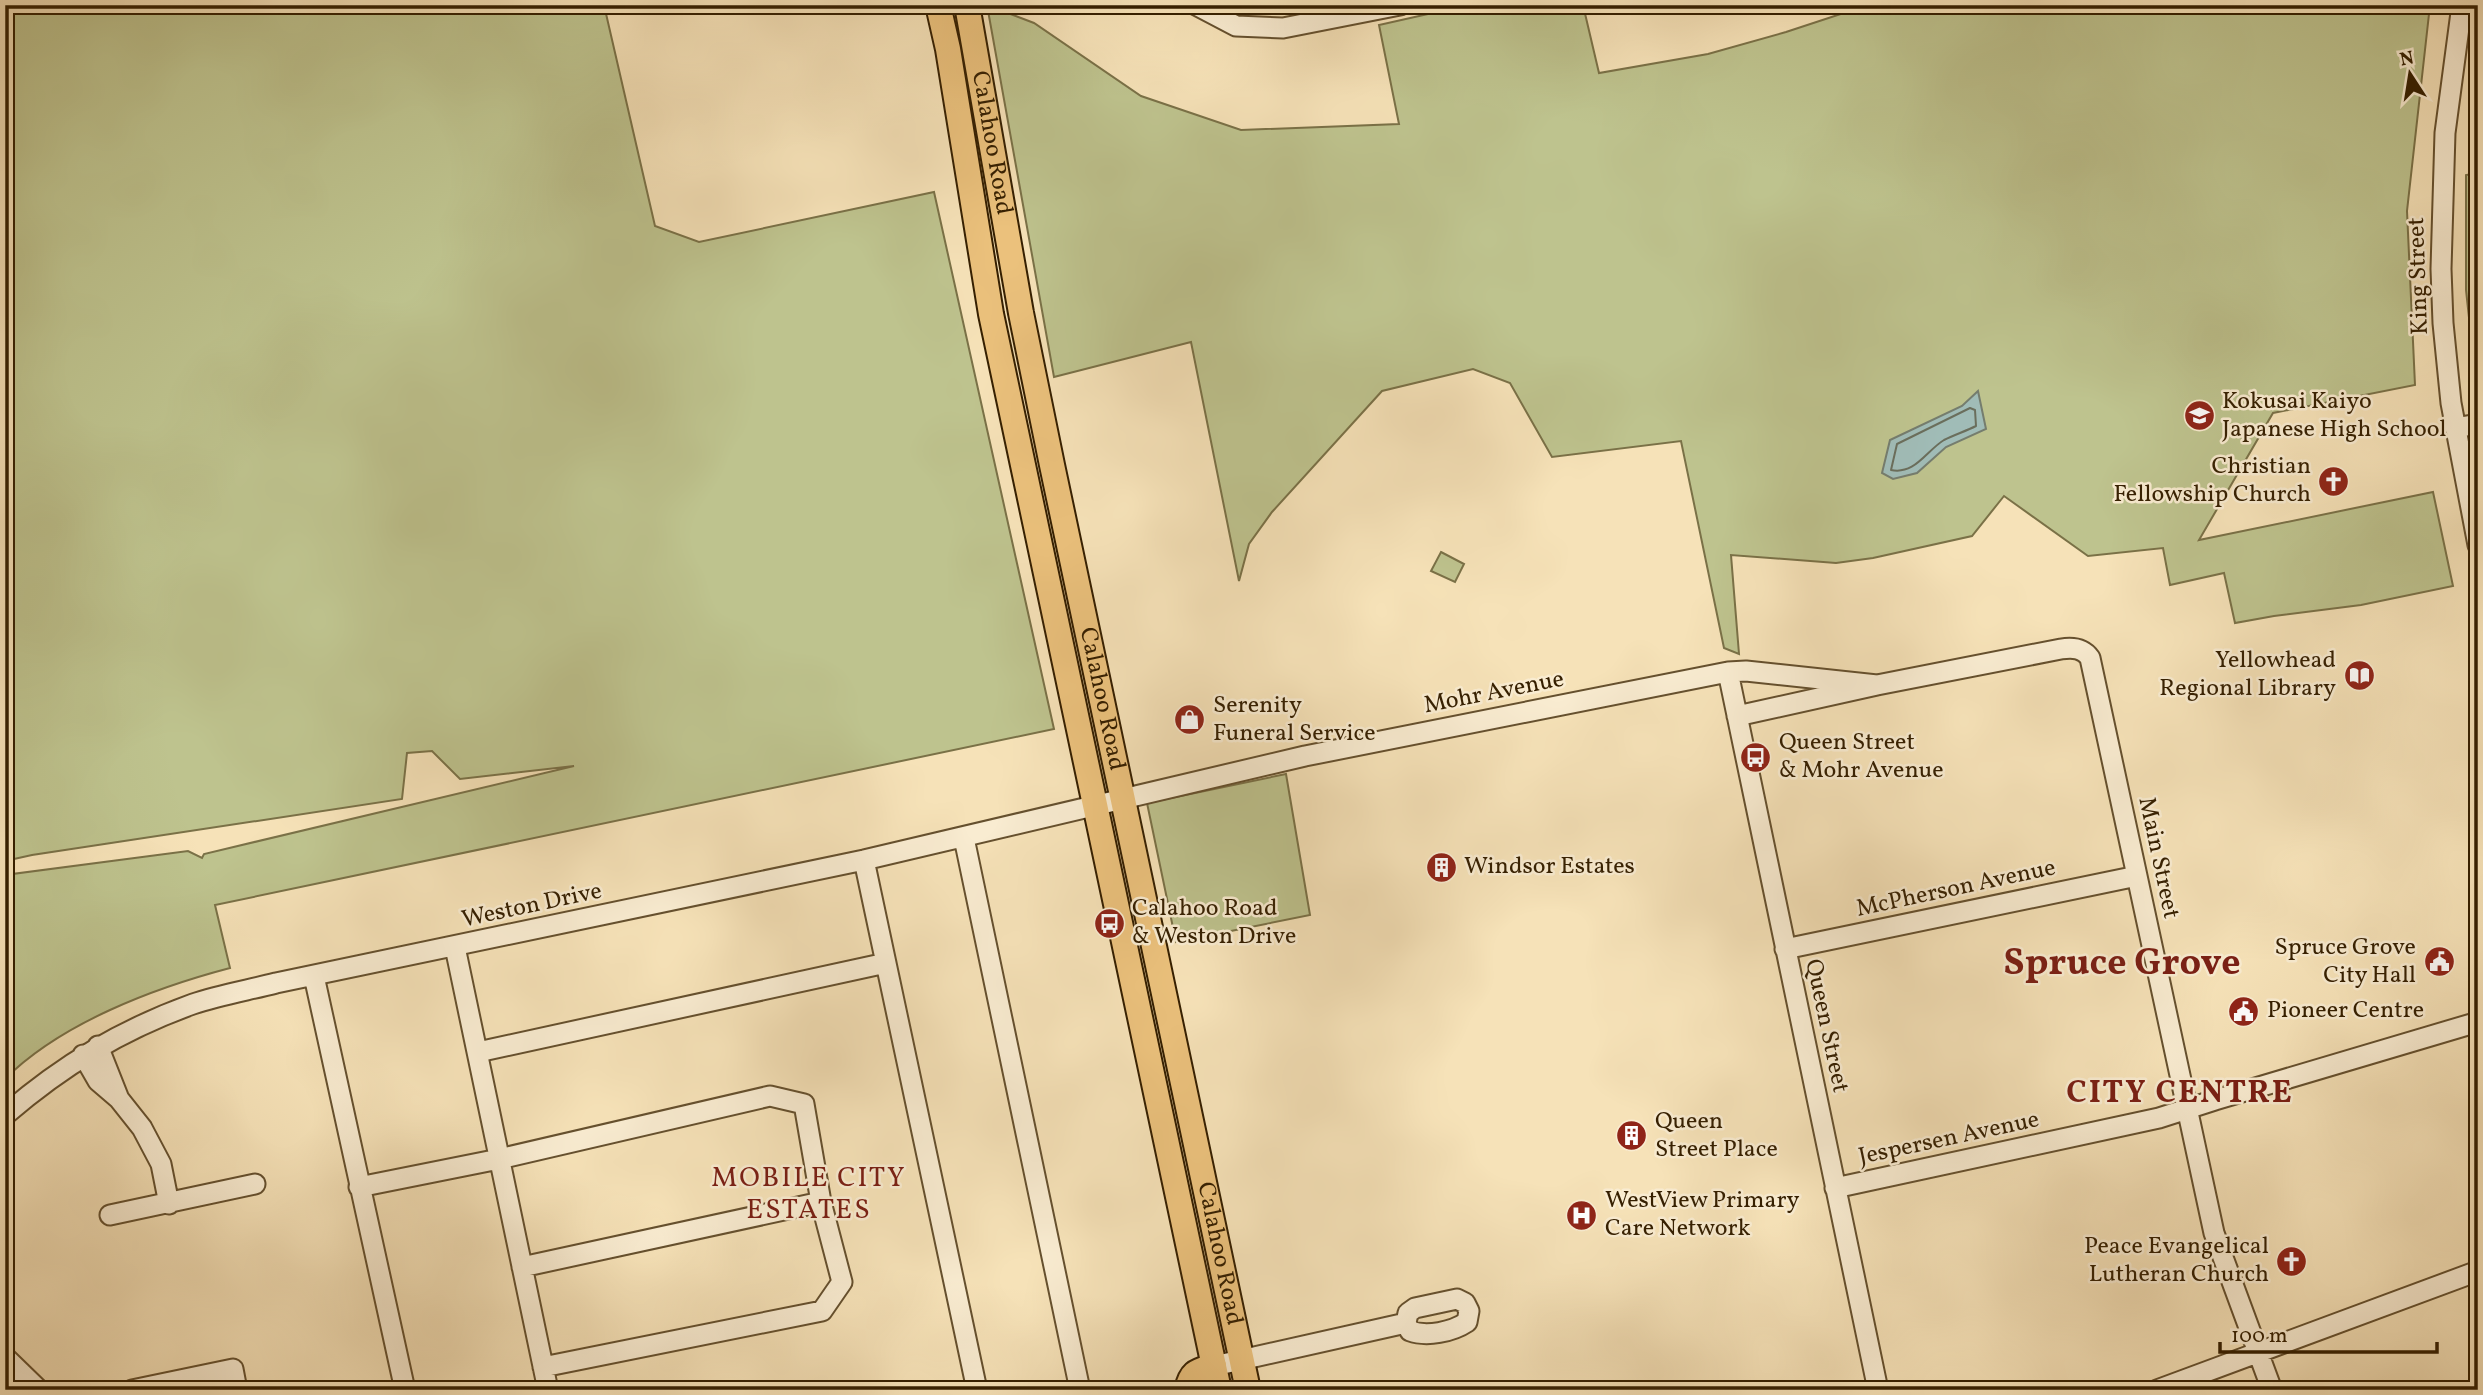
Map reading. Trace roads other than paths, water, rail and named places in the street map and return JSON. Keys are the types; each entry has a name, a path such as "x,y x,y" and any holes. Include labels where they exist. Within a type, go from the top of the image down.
{"main road":[{"name":"Calahoo Road","path":"938,5 948,49 991,314 1216,1378"},
{"name":"Calahoo Road","path":"967,5 1021,313 1248,1390"},
{"path":"1187,1390 1189,1377 1195,1372 1216,1378"}],"street":[{"path":"1196,5 1236,26 1283,28 1400,5"},
{"name":"King Street","path":"2462,5 2445,133 2440,242 2443,323 2455,428 2478,545"},
{"path":"2455,428 2478,424"},
{"name":"Mohr Avenue","path":"1737,716 2061,649 2080,650 2090,658"},
{"name":"Main Street","path":"2090,658 2214,1233 2272,1390"},
{"name":"Mohr Avenue","path":"1096,805 1293,758 1728,672 1746,671 1877,685"},
{"name":"Queen Street","path":"1728,672 1878,1390"},
{"name":"Weston Drive","path":"5,1115 37,1087 91,1051 194,1004 964,838 1096,805"},
{"path":"964,838 1080,1390"},
{"path":"864,860 975,1389"},
{"name":"McPherson Avenue","path":"1785,949 2137,876"},
{"path":"455,947 548,1390"},
{"path":"478,1052 886,963"},
{"path":"314,976 405,1390"},
{"name":"Jespersen Avenue","path":"1835,1188 2159,1118 2478,1022"},
{"path":"91,1051 98,1081 119,1099 142,1128 161,1164 169,1204"},
{"path":"359,1187 499,1159 770,1096 804,1104 821,1202 842,1282 822,1311 543,1367"},
{"path":"110,1215 255,1184"},
{"path":"522,1267 821,1202"},
{"path":"2157,1390 2478,1271"},
{"path":"1216,1378 1242,1359 1406,1323"},
{"path":"5,1357 39,1390"},
{"path":"132,1390 233,1369 237,1390"}],"water":[{"path":"1978,391 1986,429 1946,447 1917,473 1893,479 1882,473 1890,440 1962,406"}],"place":[{"name":"Kokusai Kaiyo Japanese High School","path":"2199,416"},
{"name":"Christian Fellowship Church","path":"2334,481"},
{"name":"Yellowhead Regional Library","path":"2359,675"},
{"name":"Serenity Funeral Service","path":"1190,720"},
{"name":"Queen Street & Mohr Avenue","path":"1756,757"},
{"name":"Windsor Estates","path":"1441,867"},
{"name":"Calahoo Road & Weston Drive","path":"1109,923"},
{"name":"Spruce Grove City Hall","path":"2439,962"},
{"name":"Pioneer Centre","path":"2244,1011"},
{"name":"Queen Street Place","path":"1632,1136"},
{"name":"WestView Primary Care Network","path":"1582,1215"},
{"name":"Peace Evangelical Lutheran Church","path":"2292,1261"}],"district":[{"name":"Spruce Grove","path":"2122,964"},
{"name":"CITY CENTRE","path":"2180,1094"},
{"name":"MOBILE CITY ESTATES","path":"809,1194"}]}
